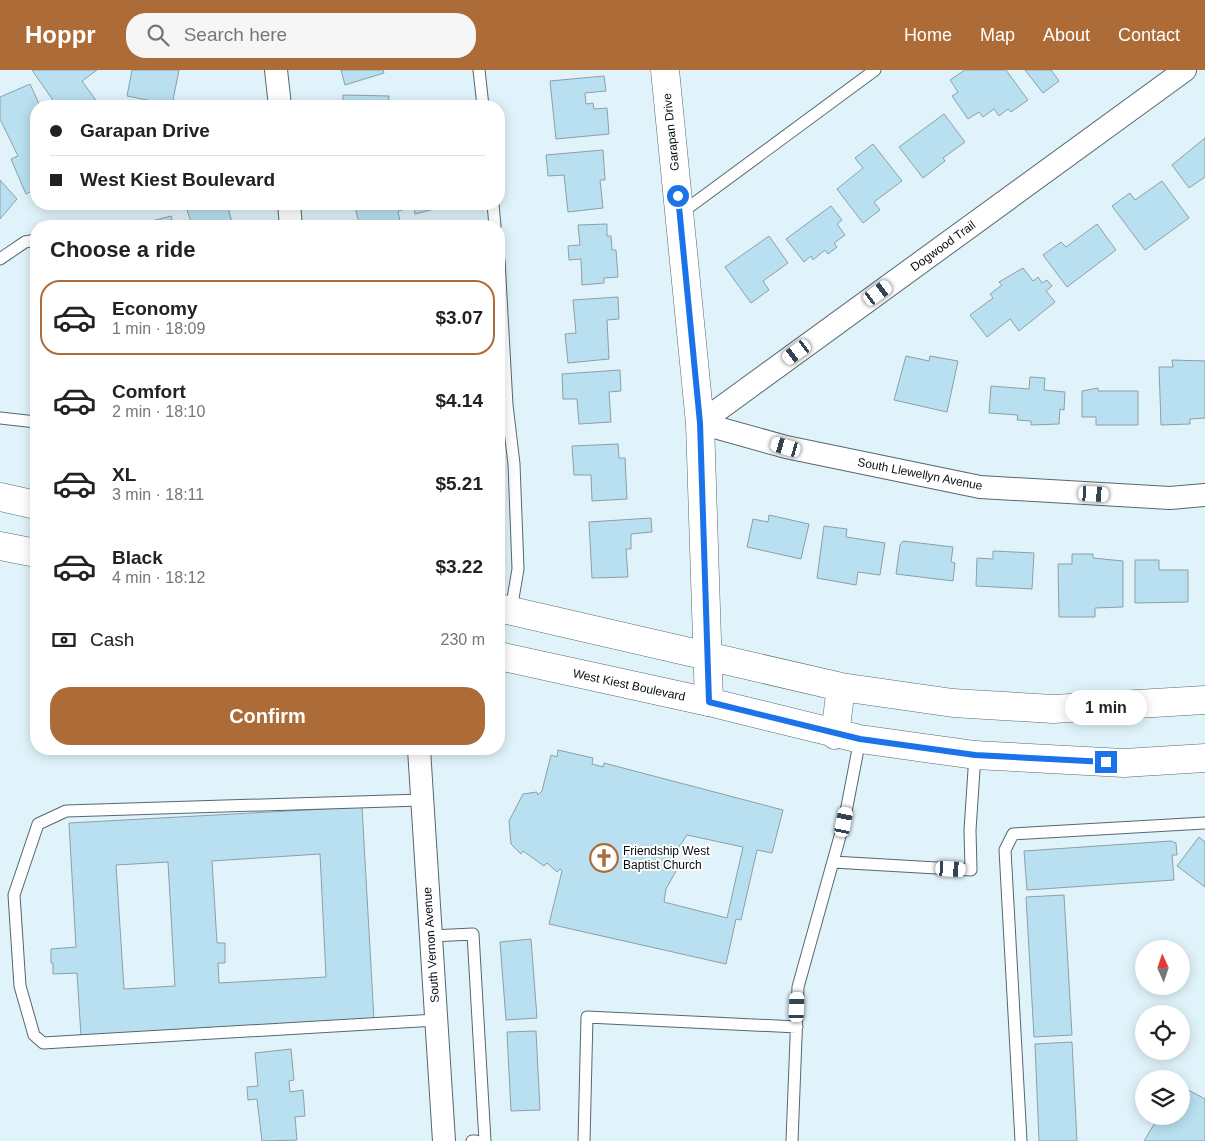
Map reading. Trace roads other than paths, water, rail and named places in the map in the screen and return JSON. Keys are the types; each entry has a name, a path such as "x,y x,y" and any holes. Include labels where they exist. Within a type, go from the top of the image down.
{"main road":[{"name":"Garapan Drive","path":"665,70 700,423 709,702"},
{"path":"0,497 30,504"},
{"path":"0,546 30,552"},
{"path":"505,609 841,687 953,703 1053,709 1205,700"},
{"name":"West Kiest Boulevard","path":"505,657 709,702 848,737 975,755 1124,763 1205,758"},
{"path":"841,687 848,737"}],"street":[{"path":"276,70 279,100"},
{"name":"Dogwood Trail","path":"700,423 1185,70"},
{"name":"South Llewellyn Avenue","path":"700,423 786,447 980,487 1170,498 1205,494"},
{"name":"South Vernon Avenue","path":"419,755 444,1141"}],"lane":[{"path":"479,70 482,100"},
{"path":"680,214 875,70"},
{"path":"0,259 25,242 30,241"},
{"path":"505,369 514,464 518,569 505,609"},
{"path":"0,418 30,421"},
{"path":"792,1141 798,987 844,822 848,737"},
{"path":"833,862 971,870 970,830 975,755"},
{"path":"421,800 66,811 38,824 14,894 20,986 34,1036 43,1043 436,1020"},
{"path":"1021,1141 1005,850 1013,834 1205,823"},
{"path":"431,936 473,934 485,1141"},
{"path":"584,1141 588,1017 797,1027"}],"place":[{"name":"Friendship West Baptist Church","path":"604,858"}]}
